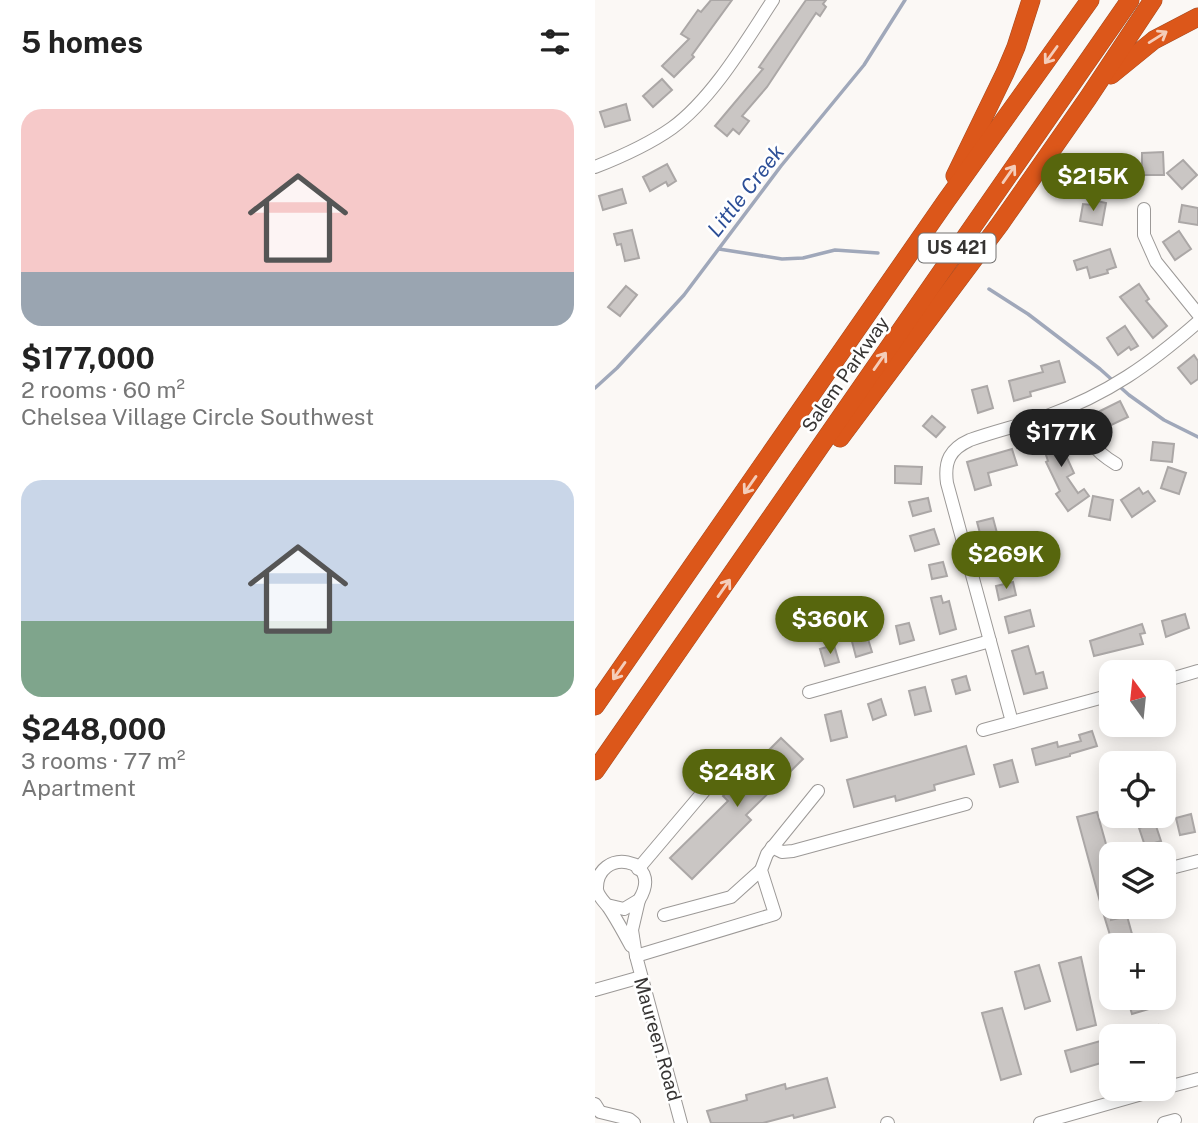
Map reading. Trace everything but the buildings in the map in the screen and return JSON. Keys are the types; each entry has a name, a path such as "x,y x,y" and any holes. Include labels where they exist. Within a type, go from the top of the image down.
{"highway":[{"path":"946,201 960,163 1009,65 1031,0"},
{"name":"Salem Parkway","path":"595,706 946,201 1090,0"},
{"name":"Salem Parkway","path":"595,771 1131,0"},
{"path":"786,498 816,471 945,300 1089,98 1153,0"},
{"path":"1089,98 1140,49 1198,17"}],"street":[{"path":"595,167 636,151 675,126 734,62 773,0"},
{"path":"1144,209 1144,235 1154,257 1173,286 1198,314"},
{"path":"1012,722 947,482 945,467 950,454 958,445 969,440 1047,416 1131,376 1155,360 1198,322"},
{"path":"1072,406 1088,441 1098,453 1116,464"},
{"path":"809,692 990,641"},
{"path":"1176,677 1198,671"},
{"path":"983,730 1099,698"},
{"path":"638,869 721,771"},
{"path":"664,915 731,897 761,870 772,847 818,792"},
{"path":"772,847 782,852 793,851 967,804"},
{"path":"1176,867 1198,860"},
{"name":"Maureen Road","path":"636,956 607,905 599,897 596,887 598,876 604,867 614,861 624,861 638,869 645,884 632,930 641,977 681,1123"},
{"path":"636,956 775,914 761,870"},
{"path":"607,905 624,909 639,900"},
{"path":"595,990 641,977"},
{"path":"1176,1085 1198,1079"},
{"path":"1040,1123 1118,1101"},
{"path":"595,1104 600,1112 629,1119 634,1123"}],"waterway":[{"name":"Little Creek","path":"595,388 684,295 781,166 864,65 905,0"},
{"path":"719,249 782,259 803,258 835,250 878,253"},
{"path":"989,289 1028,314 1164,420 1198,437"}]}
